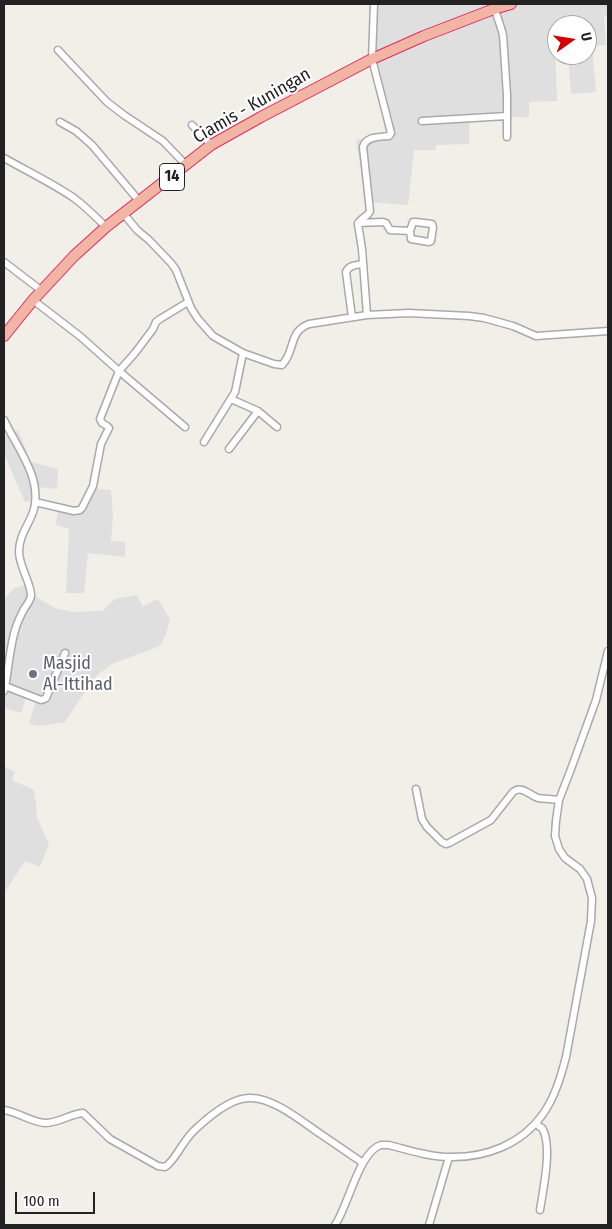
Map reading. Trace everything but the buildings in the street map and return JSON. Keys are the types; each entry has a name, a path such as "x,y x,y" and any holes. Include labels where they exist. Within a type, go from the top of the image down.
{"highway":[{"name":"Ciamis - Kuningan","path":"4,336 33,300 74,256 123,213 140,202 212,145 372,59 493,6 511,4"}],"street":[{"path":"358,223 370,211 363,150 364,144 368,140 389,136 391,133 372,59 374,4"},
{"path":"493,6 503,35 507,137"},
{"path":"58,50 113,106 160,138 186,165"},
{"path":"422,121 507,116"},
{"path":"60,122 76,131 92,145 140,202"},
{"path":"192,125 212,145"},
{"path":"4,158 68,194 82,204 106,227"},
{"path":"123,213 137,230 171,263 176,270 188,302 198,319 213,336 243,353 274,364 282,365 288,356 296,334 303,326 367,315 401,313 476,317 507,324 531,335 542,337 608,331"},
{"path":"358,223 383,222 386,223 390,230 410,232"},
{"path":"358,223 367,315"},
{"path":"4,262 42,291"},
{"path":"352,317 346,272 351,266 362,264"},
{"path":"33,300 81,337 185,426"},
{"path":"35,502 74,511 82,508 93,486 100,444 108,429 108,426 102,423 100,419 119,371 135,353 156,322 188,302"},
{"path":"204,442 235,392 243,353"},
{"path":"231,399 258,412 277,427"},
{"path":"229,449 258,412"},
{"path":"4,420 23,454 33,483 35,502 23,534 19,552 31,596 22,612 13,637 4,689 44,700 64,653"},
{"path":"335,1225 342,1214 363,1162 378,1147 385,1145 449,1158 486,1153 504,1148 536,1123 552,1098 566,1057 592,915 592,898 587,879 580,869 562,854 557,844 555,836 558,800 596,700 608,651"},
{"path":"416,789 422,819 427,827 446,844 491,820 512,792 516,790 524,790 539,798 558,800"},
{"path":"4,1110 45,1123 83,1113 102,1132 118,1144 158,1166 165,1167 190,1136 208,1119 238,1099 255,1098 290,1113 363,1162"},
{"path":"536,1123 544,1134 547,1151 540,1210"},
{"path":"429,1225 449,1158"}],"shaded area":[{"path":"373,4 487,4 488,8 502,4 608,4 608,16 604,17 606,45 597,46 597,15 547,15 547,65 556,65 557,101 529,102 529,117 469,118 469,144 436,145 436,150 414,150 408,205 366,202 356,140 386,135 371,61"},
{"path":"569,65 594,65 596,92 571,94"},
{"path":"18,430 31,462 58,469 57,489 38,487 39,498 25,502 4,454 4,436"},
{"path":"89,488 111,490 113,516 111,541 125,542 125,557 88,553 84,593 66,593 69,529 56,525 59,504 73,508 81,506"},
{"path":"31,583 36,597 55,608 72,612 102,611 115,599 136,595 143,606 158,599 170,619 166,634 160,646 112,664 100,673 93,680 65,722 40,726 29,724 36,701 26,698 21,713 4,708 4,602 5,598 14,588"},
{"path":"4,766 15,772 12,780 34,790 37,818 49,844 40,867 25,861 4,894"}],"place":[{"name":"Masjid Al-Ittihad","path":"33,674"}]}
